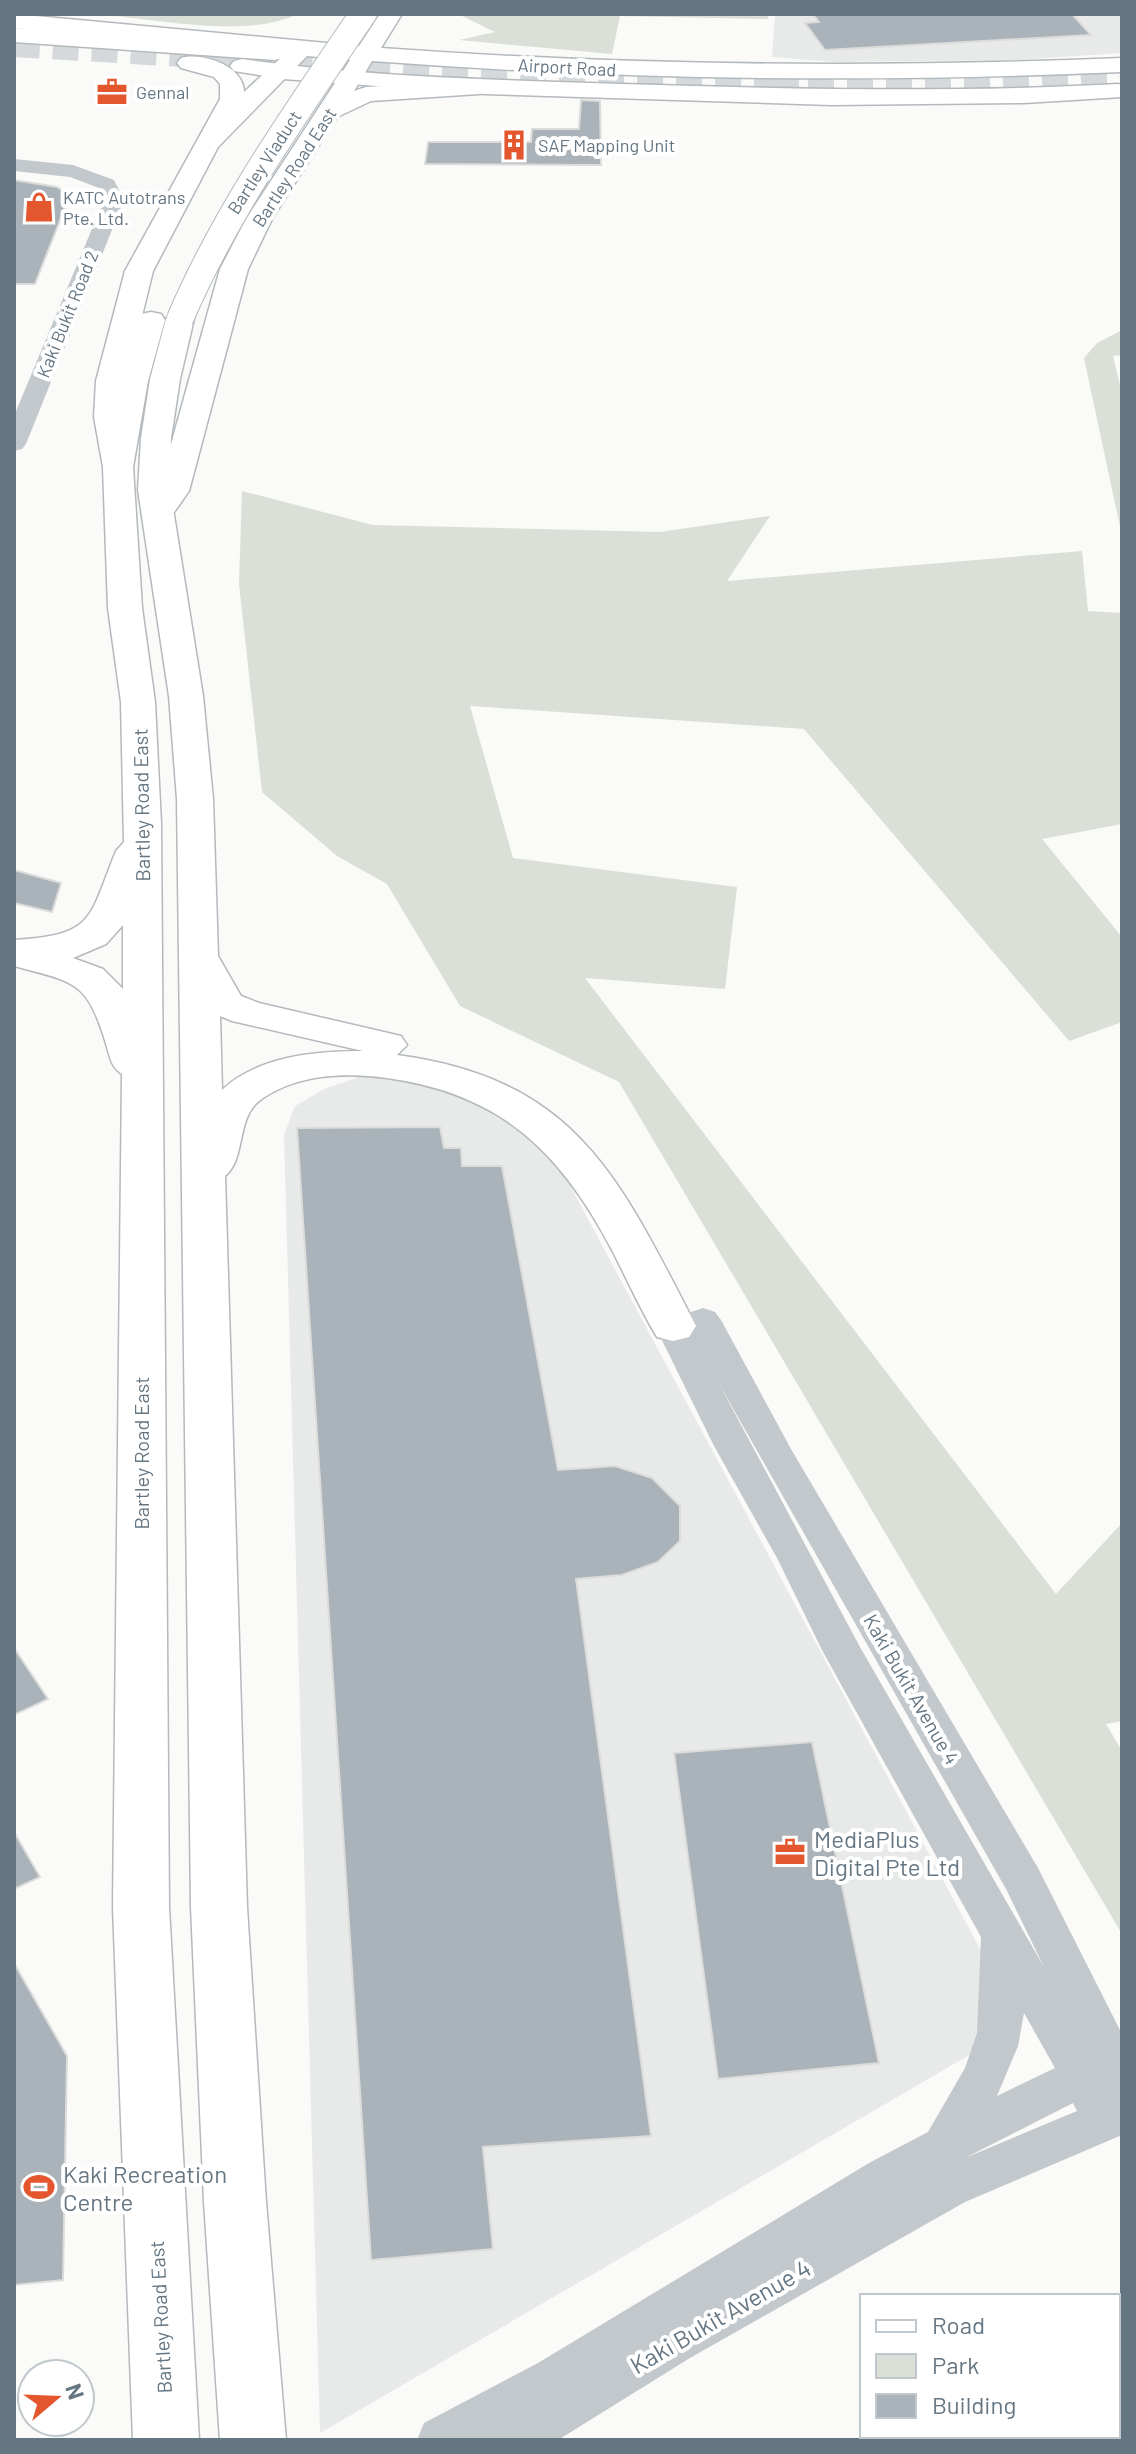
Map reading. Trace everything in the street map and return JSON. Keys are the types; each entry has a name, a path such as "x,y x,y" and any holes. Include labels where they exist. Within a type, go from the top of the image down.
{"main road":[{"path":"380,16 407,43 435,54 496,63"},
{"name":"Bartley Road East","path":"159,511 173,491 234,269 259,219 358,66 380,16"},
{"name":"Bartley Viaduct","path":"164,310 201,265 227,218 380,16"},
{"path":"14,21 300,49 358,66 485,87"},
{"path":"14,35 300,49"},
{"path":"14,52 242,66 300,49"},
{"name":"Bartley Road East","path":"166,2440 141,1907 143,824 138,702 125,608 118,467 109,417 111,381 139,271 189,173 217,129 300,49"},
{"name":"Bartley Viaduct","path":"256,127 300,49"},
{"path":"189,63 222,72 232,83 232,99 217,129"},
{"name":"Airport Road","path":"358,66 496,63 816,75 1122,65"},
{"name":"Airport Road","path":"358,66 561,84 718,89 1120,85"},
{"path":"975,72 996,84 1008,86"},
{"path":"329,112 366,94 485,87 831,98 1024,96 1120,85"},
{"path":"164,310 165,379 156,438 154,490 186,696 195,799 219,1907 235,2202 253,2440"},
{"name":"Bartley Road East","path":"118,467 133,381 164,310"},
{"path":"14,953 60,949 92,936 106,922 134,857 143,824"},
{"path":"14,953 74,972 93,981 106,993 142,1086"},
{"path":"199,958 226,1004 246,1012 482,1067 523,1080 575,1114 609,1155 688,1323"},
{"path":"202,1192 235,1102 254,1086 290,1069 359,1061 459,1080 518,1106 548,1128 583,1164 688,1323"}],"street":[{"name":"Kaki Bukit Road 2","path":"14,165 87,174 107,184 114,200 14,444"},
{"name":"Kaki Bukit Avenue 4","path":"688,1323 732,1446 796,1558 842,1650 1002,1936 1106,2072"},
{"name":"Kaki Bukit Avenue 4","path":"513,2440 673,2342 948,2187 1114,2118 1106,2072 1023,1880 773,1449 688,1323"},
{"name":"Kaki Bukit Avenue 4","path":"945,2146 976,2090 999,2035 1004,1996 1002,1936"},
{"name":"Kaki Bukit Avenue 4","path":"442,2440 556,2379 886,2178 945,2146 1106,2072"}],"shaded area":[{"path":"775,14 1122,14 1122,53 1016,60 833,62 772,57"},
{"path":"359,1077 416,1077 481,1107 552,1152 1021,2025 320,2433 284,1135 295,1106 324,1089"}],"green space":[{"path":"98,14 297,14 277,21 227,26"},
{"path":"458,14 769,14 768,19 620,16 612,54 459,40 495,32"},
{"path":"1122,330 1122,355 1113,356 1122,393 1122,536 1084,358 1097,343"},
{"path":"242,491 373,525 660,532 770,516 727,581 1082,551 1088,611 1122,613 1122,824 1042,839 1122,937 1122,1022 1069,1041 804,729 470,706 513,858 737,887 725,989 585,978 1056,1594 1122,1523 1122,1721 1106,1724 1122,1751 1122,1934 619,1082 460,1006 387,884 337,856 262,792 239,584"}],"building":[{"path":"813,14 1072,14 1091,35 825,50 805,23 819,22"},
{"name":"SAF Mapping Unit","path":"581,100 600,101 601,165 425,164 428,142 531,142 532,129 579,129"},
{"path":"14,180 57,187 66,193 68,200 35,284 14,284"},
{"path":"14,870 61,883 52,912 14,903"},
{"path":"440,1127 444,1148 461,1148 462,1166 502,1166 558,1470 615,1466 652,1478 680,1506 680,1541 658,1562 622,1575 576,1579 651,2136 483,2147 493,2249 371,2260 297,1128"},
{"path":"14,1648 48,1699 14,1715"},
{"path":"812,1742 879,2063 718,2079 674,1753"},
{"path":"14,1832 40,1877 14,1889"},
{"name":"Kaki Recreation Centre","path":"14,1963 67,2056 63,2280 14,2285"}],"tunnel":[{"path":"14,44 504,73 799,76"},
{"path":"769,86 971,83 1122,76"}],"place":[{"name":"Gennal","path":"112,92"},
{"name":"SAF Mapping Unit","path":"514,145"},
{"name":"KATC Autotrans Pte. Ltd.","path":"39,207"},
{"name":"MediaPlus Digital Pte Ltd","path":"790,1852"},
{"name":"Kaki Recreation Centre","path":"39,2187"}]}
